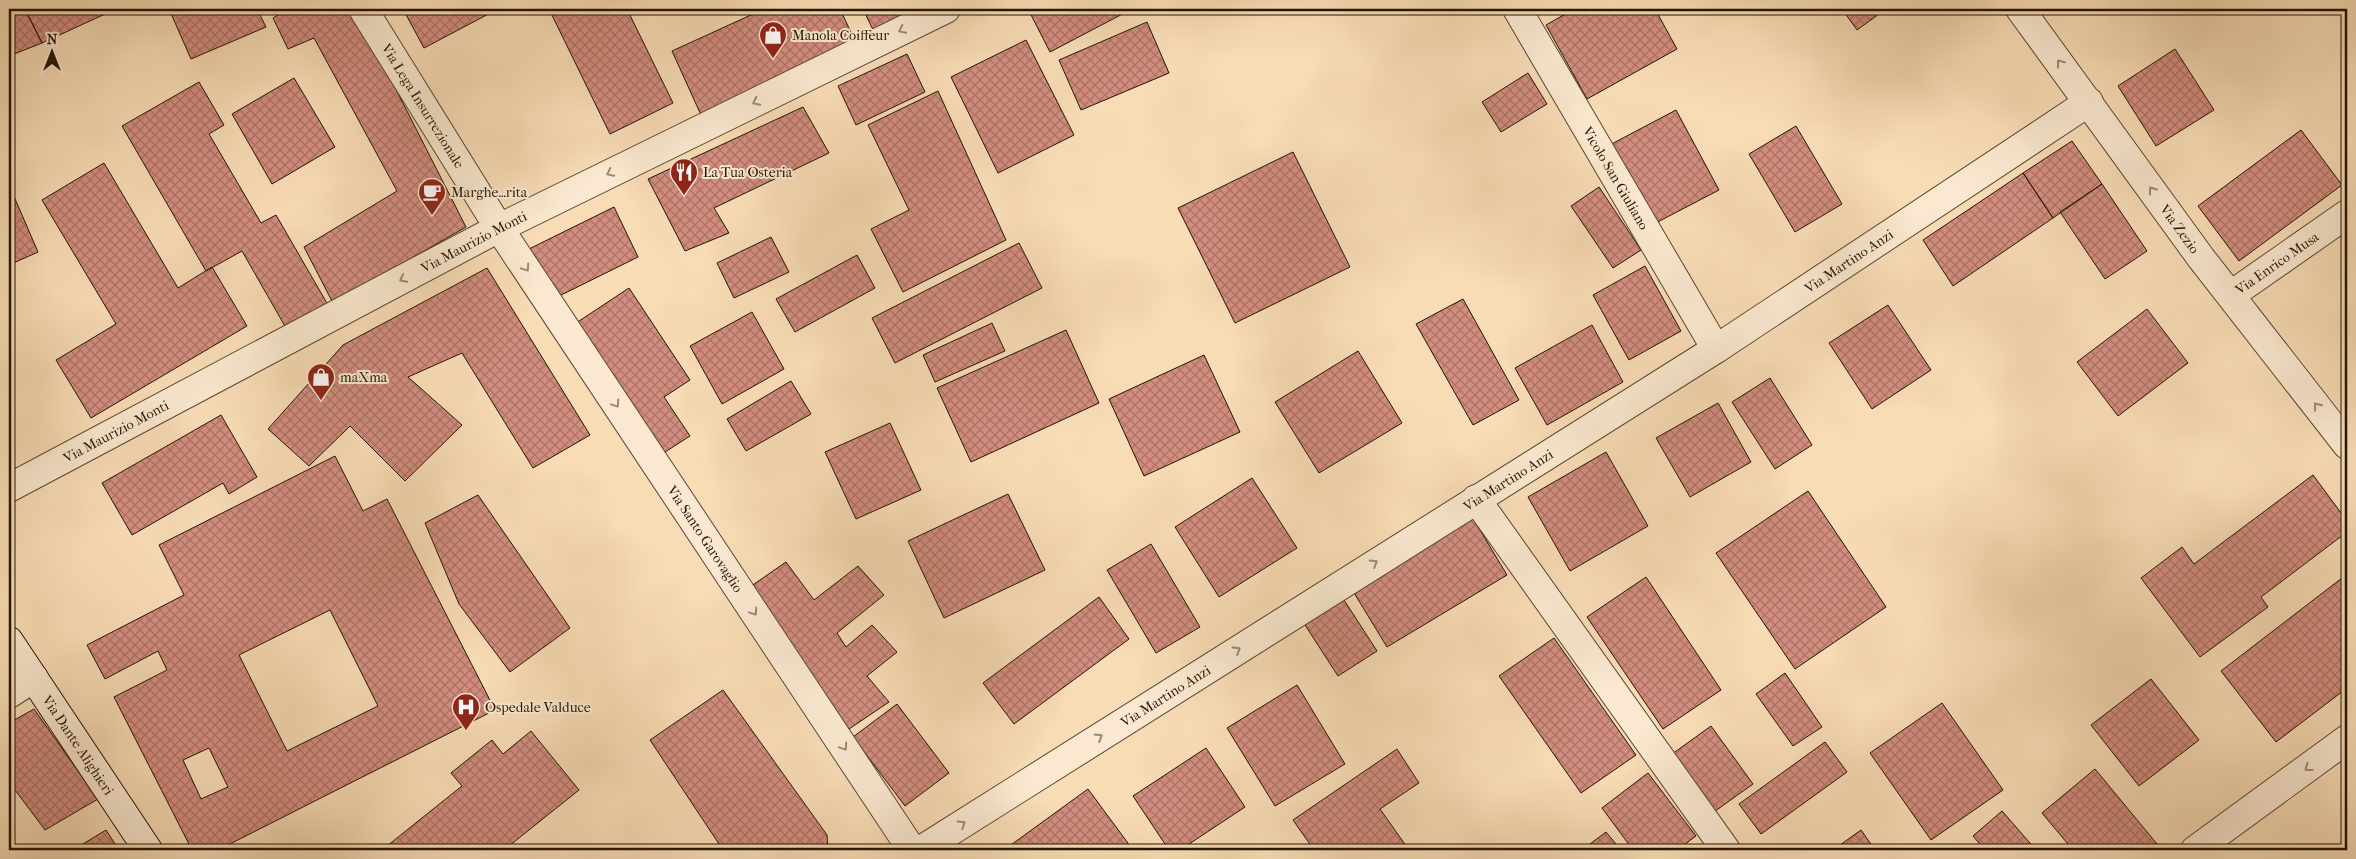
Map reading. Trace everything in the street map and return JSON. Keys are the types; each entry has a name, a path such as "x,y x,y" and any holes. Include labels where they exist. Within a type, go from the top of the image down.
{"street":[{"name":"Via Lega Insurrezionale","path":"364,9 499,228"},
{"name":"Via Maurizio Monti","path":"9,488 499,228 946,9"},
{"name":"Vicolo San Giuliano","path":"1517,9 1716,349"},
{"name":"Via Zezio","path":"2020,9 2201,258 2347,445"},
{"name":"Via Martino Anzi","path":"921,850 1716,349 2089,102"},
{"name":"Via Enrico Musa","path":"2231,295 2347,214"},
{"name":"Via Santo Garovaglio","path":"499,228 912,850"},
{"path":"1476,499 1726,850"},
{"name":"Via Dante Alighieri","path":"9,641 148,850"},
{"path":"9,694 34,678"},
{"path":"2195,850 2347,739"}],"building":[{"path":"9,9 25,9 42,43 9,56"},
{"path":"25,9 116,9 42,43"},
{"path":"169,9 257,9 266,27 191,59"},
{"path":"281,9 355,9 466,227 333,303 304,247 397,191 314,38 288,49 273,18 283,12"},
{"path":"403,9 498,9 424,48"},
{"path":"549,9 627,9 673,103 610,134"},
{"path":"764,9 840,9 856,43 701,115 672,51"},
{"path":"863,9 927,9 875,34"},
{"path":"1028,9 1132,9 1050,52"},
{"path":"1574,9 1655,9 1677,49 1587,99 1546,25"},
{"path":"1842,9 1886,9 1857,30"},
{"path":"1147,22 1169,73 1081,110 1059,60"},
{"path":"1026,40 1074,135 998,173 951,77"},
{"path":"2175,49 2214,110 2156,146 2118,86"},
{"path":"907,54 925,92 856,125 838,86"},
{"path":"1528,73 1547,104 1501,132 1482,102"},
{"path":"294,78 335,147 272,184 232,114"},
{"path":"199,82 224,125 209,134 261,223 276,215 328,305 286,328 242,251 206,271 122,126"},
{"path":"938,91 1006,240 903,292 871,229 909,210 868,125"},
{"path":"803,107 829,153 714,208 729,233 685,251 648,179"},
{"path":"1676,110 1719,190 1648,227 1606,147"},
{"path":"1796,126 1842,204 1795,232 1749,154"},
{"path":"2301,130 2342,185 2239,261 2198,206"},
{"path":"2072,141 2102,184 2053,218 2023,173"},
{"path":"1293,152 1350,267 1235,323 1178,208"},
{"path":"104,163 178,288 212,267 247,326 91,418 56,360 116,324 42,200"},
{"path":"2023,173 2053,218 1953,286 1923,240"},
{"path":"2102,184 2147,251 2105,279 2060,212"},
{"path":"9,185 38,252 9,265"},
{"path":"1599,187 1641,250 1613,268 1571,206"},
{"path":"614,207 638,257 549,301 525,251"},
{"path":"771,237 789,272 734,298 717,263"},
{"path":"1019,243 1042,288 895,363 872,318"},
{"path":"857,255 875,288 795,332 776,299"},
{"path":"1645,266 1681,331 1629,360 1593,295"},
{"path":"487,268 590,435 533,468 462,353 408,377 462,425 405,481 350,426 309,466 268,429 343,345"},
{"path":"629,288 690,380 664,397 690,436 654,459 567,329"},
{"path":"1463,299 1519,400 1473,425 1416,324"},
{"path":"1888,305 1931,370 1872,409 1829,343"},
{"path":"2147,309 2188,363 2118,416 2077,362"},
{"path":"752,312 784,369 722,404 690,346"},
{"path":"992,323 1005,351 935,382 923,355"},
{"path":"1592,325 1623,382 1547,425 1515,368"},
{"path":"1066,330 1099,403 971,462 937,388"},
{"path":"1358,351 1402,423 1319,473 1275,402"},
{"path":"1204,355 1240,432 1144,476 1109,399"},
{"path":"1770,378 1812,445 1775,469 1732,402"},
{"path":"791,381 811,414 746,451 727,419"},
{"path":"1718,403 1751,462 1690,497 1656,438"},
{"path":"221,415 257,477 229,494 223,483 132,535 102,483"},
{"path":"890,423 921,490 856,519 825,452"},
{"path":"1606,452 1648,526 1570,571 1528,497"},
{"path":"335,456 363,511 387,499 495,710 218,850 192,850 114,697 167,670 158,651 105,679 87,645 184,595 159,545","holes":["330,610 378,706 287,751 239,655","209,748 228,787 201,799 183,760"]},
{"path":"2313,475 2347,521 2347,532 2261,597 2268,607 2200,657 2141,578 2182,547 2194,564"},
{"path":"1252,478 1297,548 1219,597 1175,527"},
{"path":"1808,491 1886,607 1795,669 1716,553"},
{"path":"1008,494 1045,570 944,618 908,541"},
{"path":"478,495 570,628 510,672 459,604 425,523"},
{"path":"1471,515 1507,575 1387,647 1351,588"},
{"path":"1151,544 1200,627 1156,653 1107,570"},
{"path":"786,562 814,600 858,566 884,595 837,633 846,647 872,625 897,652 867,676 889,702 849,729 747,589"},
{"path":"1646,577 1721,690 1663,729 1587,617"},
{"path":"2342,578 2347,585 2347,688 2276,742 2221,671"},
{"path":"1099,597 1129,639 1014,724 983,683"},
{"path":"1344,600 1377,651 1338,676 1305,625"},
{"path":"1554,638 1636,755 1581,793 1499,676"},
{"path":"1785,673 1822,727 1793,746 1756,694"},
{"path":"2151,679 2199,740 2139,786 2091,725"},
{"path":"1297,685 1345,764 1275,806 1227,728"},
{"path":"723,690 827,835 828,850 723,850 650,740"},
{"path":"1942,703 2003,790 1931,840 1870,753"},
{"path":"897,704 949,773 905,806 853,737"},
{"path":"34,709 98,799 45,830 12,786 9,788 9,723"},
{"path":"1711,726 1753,784 1711,814 1668,757"},
{"path":"531,731 579,790 504,850 382,850 462,786 451,773 492,740 503,754"},
{"path":"1825,742 1847,772 1761,834 1739,804"},
{"path":"1206,748 1245,807 1180,850 1169,850 1133,796"},
{"path":"1397,749 1419,783 1380,809 1409,850 1314,850 1293,820"},
{"path":"2095,769 2157,844 2150,850 2073,850 2042,813"},
{"path":"1648,773 1696,836 1677,850 1633,850 1602,808"},
{"path":"1088,789 1133,850 1004,850"},
{"path":"2002,811 2036,850 1985,850 1973,836"},
{"path":"106,830 119,850 73,850"},
{"path":"1861,830 1875,850 1833,850"},
{"path":"1606,832 1621,850 1595,850 1590,844"}],"place":[{"name":"Manola Coiffeur","path":"773,59"},
{"name":"La Tua Osteria","path":"684,196"},
{"name":"Marghe…rita","path":"432,216"},
{"name":"maXma","path":"321,401"},
{"name":"Ospedale Valduce","path":"466,731"}]}
